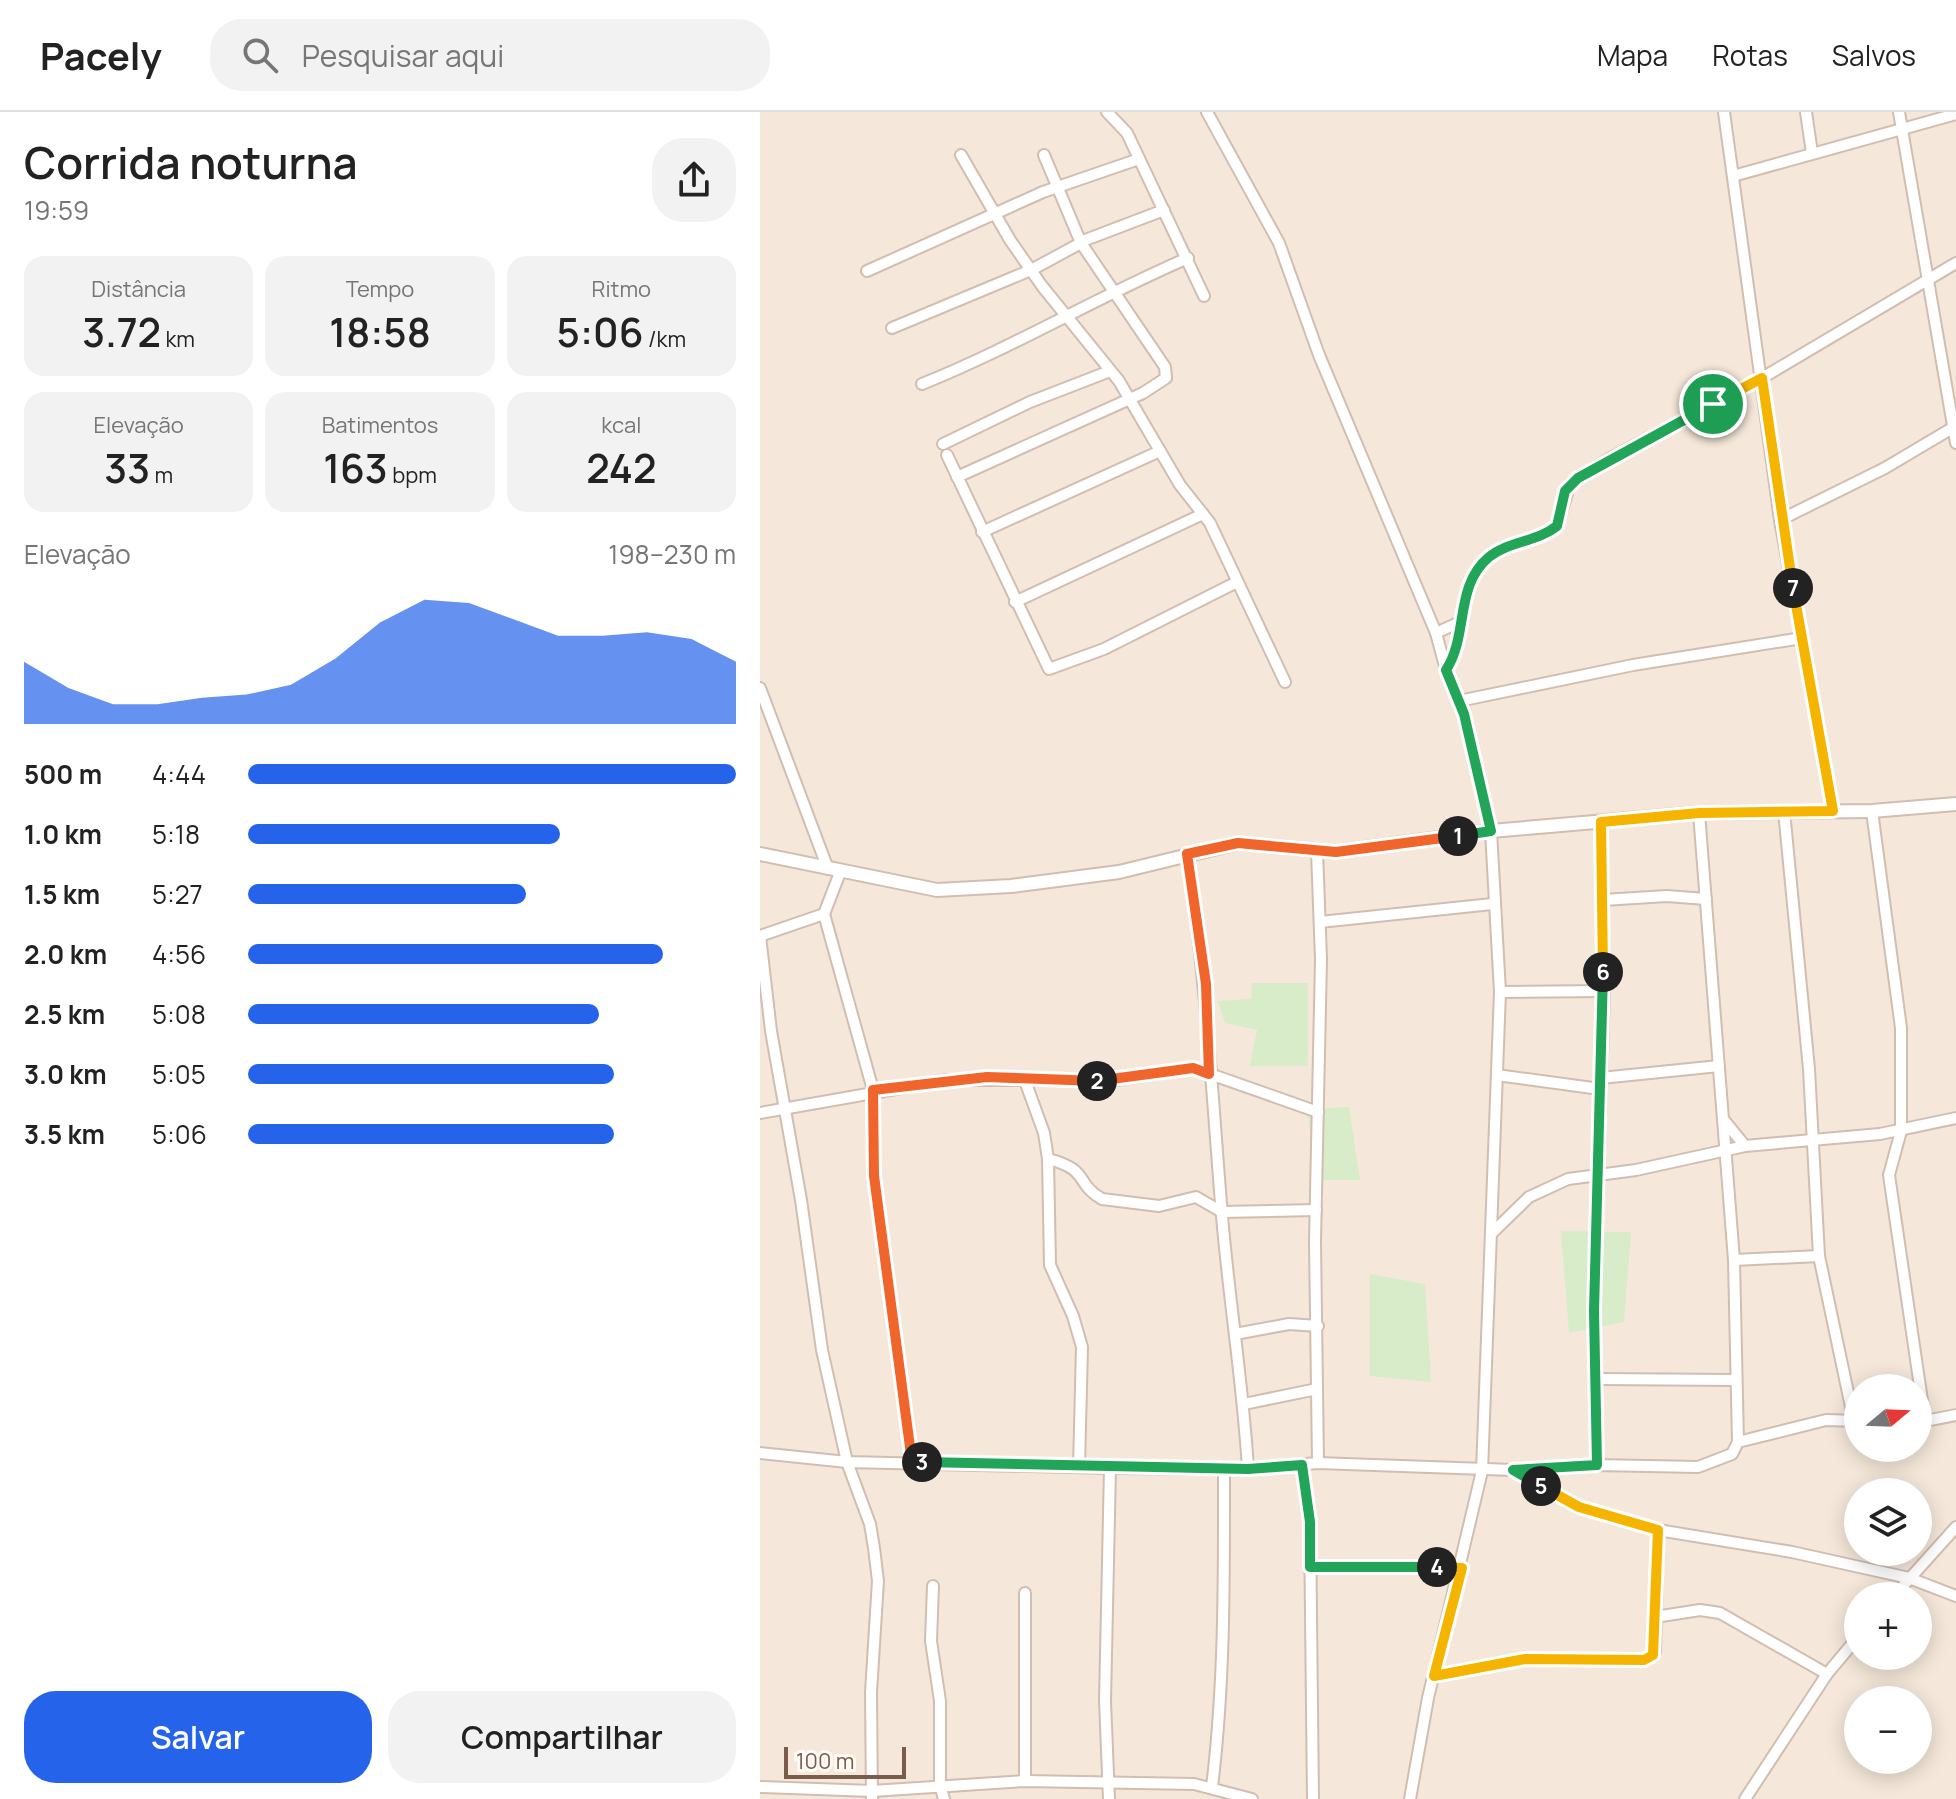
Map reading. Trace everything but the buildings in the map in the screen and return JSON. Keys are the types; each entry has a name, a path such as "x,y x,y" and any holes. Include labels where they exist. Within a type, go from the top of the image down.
{"street":[{"path":"1107,112 1127,133 1204,296"},
{"path":"1207,112 1279,243 1319,355 1436,633 1459,701 1491,831 1492,904 1500,992 1482,1471 1462,1568 1434,1676 1410,1799"},
{"path":"1724,112 1780,520 1833,811"},
{"path":"1806,112 1812,153"},
{"path":"1899,112 1956,443"},
{"path":"1733,176 1956,114"},
{"path":"961,155 1031,270 1110,371 1203,514 1285,682"},
{"path":"957,477 1164,382 1167,374 1081,242 1044,155"},
{"path":"867,271 1058,186 1139,159"},
{"path":"892,328 1031,270 1081,242 1164,210"},
{"path":"922,384 1067,319 1114,289 1188,258"},
{"path":"1446,670 1460,642 1469,583 1480,567 1502,550 1557,526 1570,484 1762,378 1956,263"},
{"path":"1110,371 1030,402 945,449 1046,666 1053,669 1104,649 1237,582"},
{"path":"1780,520 1885,468 1954,427"},
{"path":"982,532 1160,451"},
{"path":"1015,602 1203,514"},
{"path":"1436,633 1462,621"},
{"path":"1459,701 1633,665 1802,638"},
{"path":"760,688 835,869 824,914 873,1090 874,1176 912,1462"},
{"path":"760,854 937,890 1088,877 1144,867 1238,843 1298,846 1317,851 1371,848 1491,831 1699,813 1872,811 1956,804"},
{"path":"1784,811 1813,1138 1819,1256 1845,1374"},
{"path":"1872,811 1901,1028 1901,1131 1891,1163 1890,1187 1915,1374"},
{"path":"760,1453 847,1462 1224,1469 1318,1463 1482,1471 1597,1465 1698,1467 1732,1454 1738,1442 1734,1260 1699,813"},
{"path":"1597,1465 1594,1311 1604,991 1601,822"},
{"path":"1317,851 1320,922 1316,1210 1318,1463"},
{"path":"1187,854 1206,984 1209,1074 1244,1404 1248,1469"},
{"path":"1603,900 1667,896 1706,899"},
{"path":"1320,922 1492,904"},
{"path":"824,914 760,936 783,1108 801,1200 822,1350 847,1462 870,1524 878,1581 871,1692 872,1795"},
{"path":"1500,992 1604,991"},
{"path":"1497,1075 1601,1084 1719,1066"},
{"path":"760,1113 873,1090 947,1080 1116,1080 1193,1068 1318,1112"},
{"path":"1024,1078 1044,1133 1048,1159 1050,1265 1073,1316 1082,1347 1079,1467"},
{"path":"1492,1233 1513,1209 1546,1187 1568,1179 1598,1176 1723,1149 1901,1131 1956,1118"},
{"path":"1723,1119 1745,1146"},
{"path":"1048,1159 1076,1168 1094,1195 1102,1199 1159,1206 1196,1197 1222,1212 1316,1210"},
{"path":"1734,1260 1819,1256"},
{"path":"1235,1334 1289,1324 1318,1326"},
{"path":"1597,1379 1735,1380"},
{"path":"1244,1404 1317,1389"},
{"path":"1932,1420 1956,1415"},
{"path":"1738,1442 1826,1420 1844,1421"},
{"path":"1302,1465 1310,1522 1313,1799"},
{"path":"1109,1799 1106,1784 1110,1468"},
{"path":"1212,1787 1220,1729 1226,1615 1224,1469"},
{"path":"1513,1470 1579,1507 1658,1530 1792,1552 1909,1578 1956,1596"},
{"path":"1906,1582 1956,1527"},
{"path":"1434,1676 1525,1659 1644,1660 1655,1651 1658,1530"},
{"path":"1310,1567 1462,1568"},
{"path":"933,1586 931,1641 943,1752 940,1785 944,1799"},
{"path":"1025,1593 1025,1781"},
{"path":"1655,1617 1712,1611 1827,1674"},
{"path":"1745,1799 1827,1674 1844,1654"},
{"path":"760,1787 872,1795 940,1785 1025,1781 1212,1787 1252,1799"}],"shaded area":[{"path":"760,112 1956,112 1956,1799 760,1799"}],"green space":[{"path":"1252,983 1308,983 1308,1066 1250,1066 1257,1030 1225,1023 1218,1001 1251,999"},
{"path":"1349,1107 1360,1180 1317,1180 1307,1109"},
{"path":"1561,1231 1631,1232 1624,1322 1569,1333"},
{"path":"1370,1274 1425,1284 1431,1382 1370,1376"}],"route":[{"path":"1762,378 1780,520 1833,811 1699,813 1601,822 1604,991 1600,1041 1594,1311 1597,1465 1513,1470 1579,1507 1658,1530 1653,1655 1644,1660 1525,1659 1434,1676 1462,1568 1310,1567 1310,1522 1302,1465 1248,1469 1110,1468 912,1462 874,1176 873,1090 987,1077 1061,1082 1116,1080 1193,1068 1209,1074 1206,984 1187,854 1238,843 1298,846 1336,852 1491,831 1464,714 1446,670 1460,642 1469,583 1491,556 1553,530 1563,509 1565,491 1578,478 1713,404 1762,378"}]}
